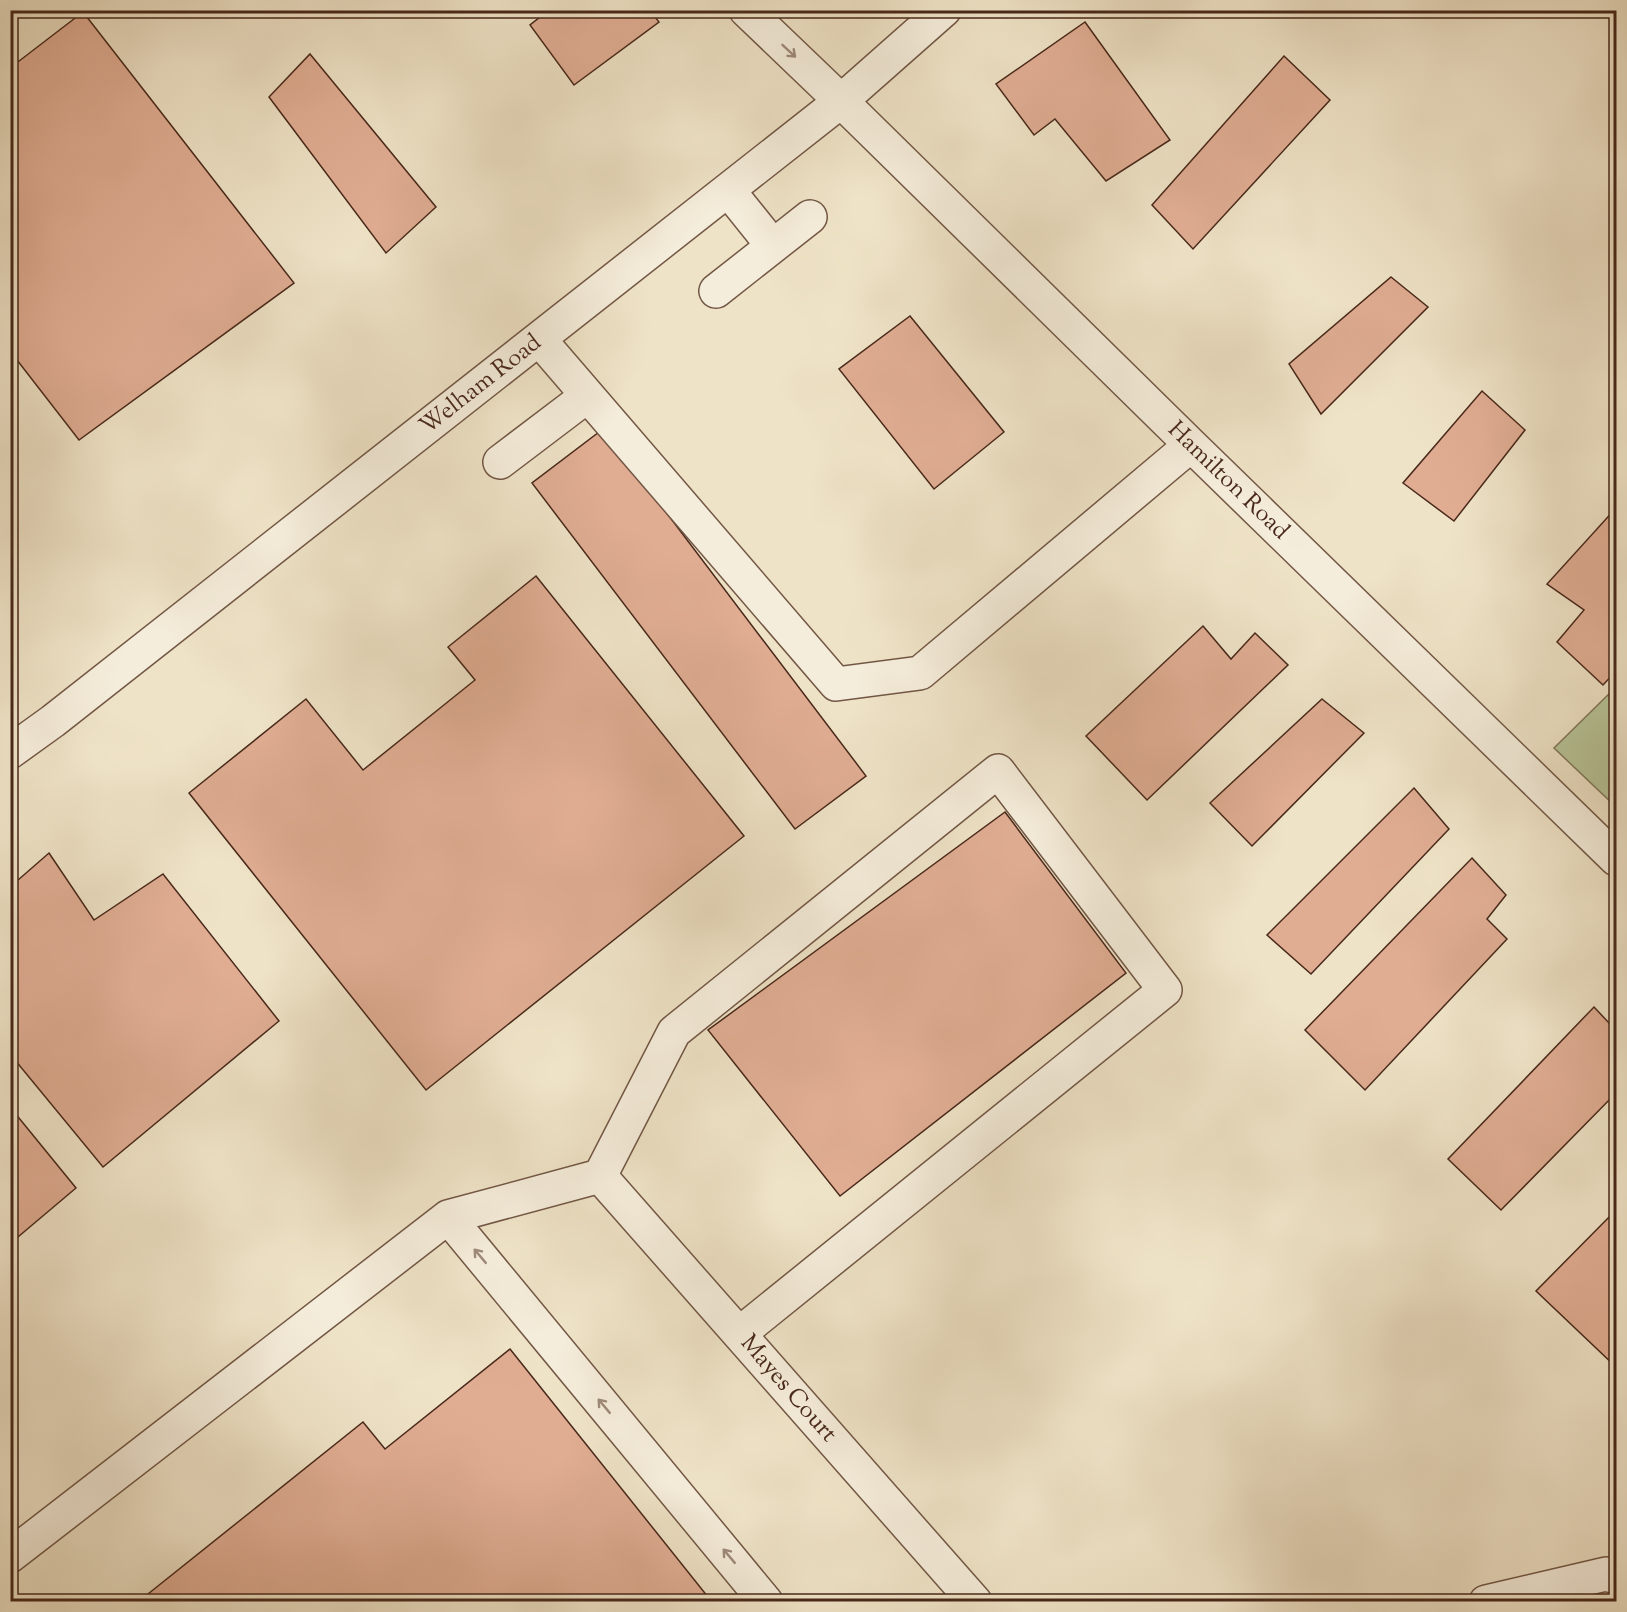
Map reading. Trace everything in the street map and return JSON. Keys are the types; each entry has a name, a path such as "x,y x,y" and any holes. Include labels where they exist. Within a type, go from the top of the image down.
{"street":[{"name":"Hamilton Road","path":"746,10 1617,860"},
{"name":"Welham Road","path":"10,752 62,714 841,101 944,10"},
{"path":"728,190 773,246"},
{"path":"716,291 810,217"},
{"path":"539,339 836,684 920,673 1191,445"},
{"path":"500,462 587,396"},
{"path":"10,1556 448,1217 600,1176 674,1032 998,771 1166,990 739,1334"},
{"name":"Mayes Court","path":"600,1176 975,1602"},
{"path":"448,1217 766,1602"},
{"path":"1486,1602 1606,1574 1617,1577"}],"green space":[{"path":"1616,687 1616,807 1554,748"}],"building":[{"path":"549,10 650,10 659,22 574,85 530,25"},
{"path":"83,12 294,283 79,440 10,351 10,68"},
{"path":"1085,22 1170,140 1106,181 1055,119 1034,135 996,84"},
{"path":"310,54 436,207 386,253 269,97"},
{"path":"1284,56 1330,100 1193,249 1152,205"},
{"path":"1391,277 1428,307 1321,414 1289,364"},
{"path":"910,316 1004,432 934,489 839,369"},
{"path":"1482,391 1525,430 1454,521 1403,483"},
{"path":"603,429 866,776 795,829 532,483"},
{"path":"1616,508 1616,671 1603,685 1557,642 1584,610 1547,584"},
{"path":"536,576 744,836 426,1090 189,793 306,699 363,770 475,680 448,647"},
{"path":"1203,626 1231,659 1255,633 1288,665 1147,800 1086,736"},
{"path":"1322,699 1364,733 1252,846 1210,803"},
{"path":"1414,788 1449,829 1311,974 1267,935"},
{"path":"1005,812 1126,973 840,1196 708,1030"},
{"path":"49,853 94,920 163,874 279,1021 103,1167 10,1054 10,887"},
{"path":"1472,858 1506,895 1487,919 1507,939 1365,1090 1305,1030"},
{"path":"1594,1007 1609,1023 1616,1015 1616,1093 1501,1210 1448,1159"},
{"path":"10,1107 76,1188 12,1242 10,1240"},
{"path":"1616,1210 1616,1367 1536,1291"},
{"path":"510,1349 712,1602 138,1602 363,1422 385,1449"}]}
